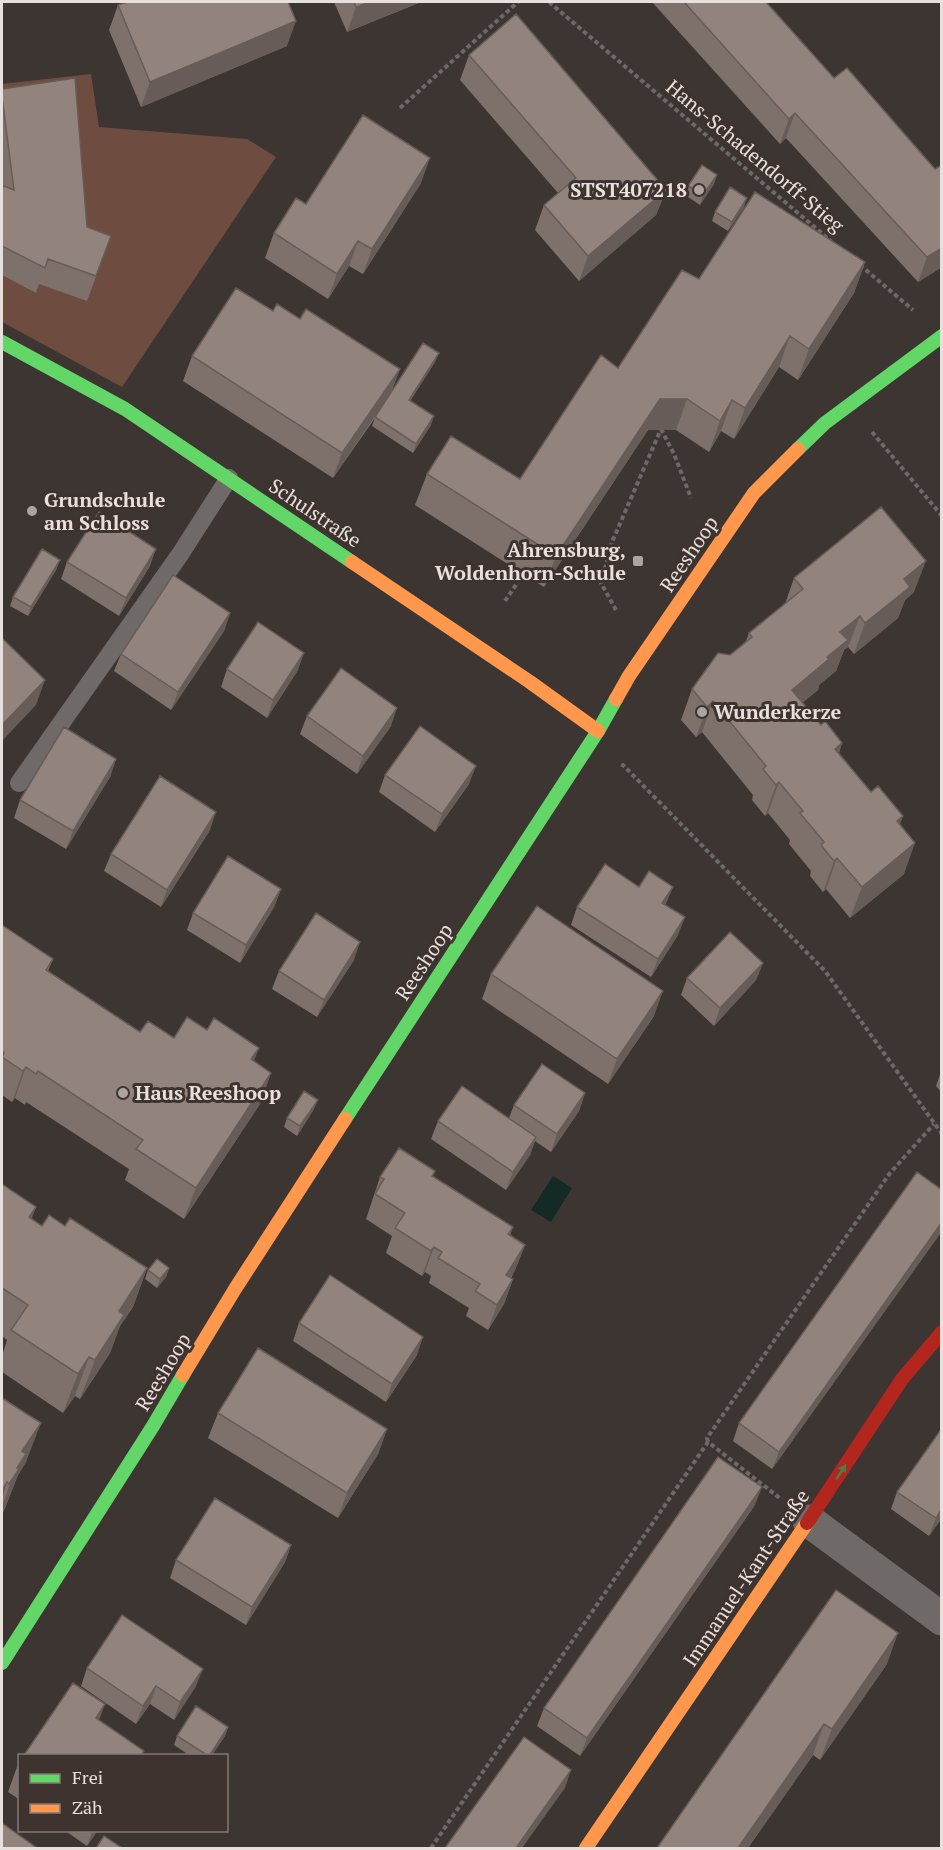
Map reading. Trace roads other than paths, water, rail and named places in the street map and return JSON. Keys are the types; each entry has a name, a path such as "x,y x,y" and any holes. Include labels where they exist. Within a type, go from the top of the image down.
{"street":[{"name":"Reeshoop","path":"2,1663 153,1426 235,1289 598,731 629,676 754,493 825,423 942,336"},
{"name":"Schulstraße","path":"2,342 125,409 530,682 598,731"},
{"name":"Immanuel-Kant-Straße","path":"586,1848 809,1521 902,1379 942,1332"},
{"path":"809,1521 942,1619"}],"lane":[{"path":"20,783 181,553 229,478"}],"water":[{"path":"553,1176 572,1188 551,1222 531,1210"}],"place":[{"name":"STST407218","path":"699,190"},
{"name":"Grundschule am Schloss","path":"32,511"},
{"name":"Ahrensburg, Woldenhorn-Schule","path":"638,561"},
{"name":"Wunderkerze","path":"702,712"},
{"name":"Haus Reeshoop","path":"123,1093"}]}
